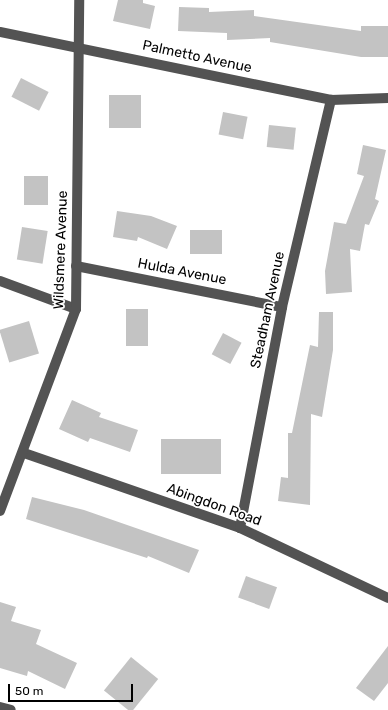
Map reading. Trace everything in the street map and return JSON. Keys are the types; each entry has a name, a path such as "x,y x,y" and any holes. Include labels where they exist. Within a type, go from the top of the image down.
{"street":[{"name":"Wildsmere Avenue","path":"0,511 24,453 76,309 79,46 78,0"},
{"name":"Palmetto Avenue","path":"0,32 79,46 331,100 388,98"},
{"name":"Steadham Avenue","path":"240,528 282,307 331,100"},
{"name":"Hulda Avenue","path":"76,266 282,307"},
{"path":"0,281 76,309"},
{"name":"Abingdon Road","path":"24,453 240,528 388,598"},
{"path":"0,706 10,710"}],"building":[{"path":"118,0 143,0 143,3 155,6 150,29 113,21"},
{"path":"179,7 209,8 209,12 254,10 254,16 361,31 361,26 388,26 388,57 361,57 270,42 270,38 227,40 227,33 178,31"},
{"path":"21,78 49,92 39,111 11,97"},
{"path":"109,95 141,95 141,128 109,128"},
{"path":"223,112 248,117 243,139 219,135"},
{"path":"269,125 296,128 294,150 267,147"},
{"path":"363,145 386,150 375,199 379,201 369,225 365,224 360,251 350,249 352,292 326,294 325,271 334,222 346,224 364,176 357,174"},
{"path":"24,176 48,176 48,205 24,205"},
{"path":"117,211 151,216 177,226 167,249 138,237 137,241 113,237"},
{"path":"22,227 48,231 43,264 17,260"},
{"path":"190,230 222,230 222,254 190,254"},
{"path":"126,309 148,309 148,346 126,346"},
{"path":"319,312 333,312 333,350 322,417 311,414 310,505 278,501 281,477 288,478 288,433 292,433 310,345 318,347"},
{"path":"29,321 39,354 9,363 0,330"},
{"path":"223,333 242,343 230,364 212,354"},
{"path":"72,400 101,413 99,417 138,430 130,452 90,438 88,442 59,429"},
{"path":"161,439 221,439 221,474 161,474"},
{"path":"32,497 84,510 199,550 189,573 148,556 147,558 26,519"},
{"path":"246,576 277,587 269,609 238,598"},
{"path":"0,602 16,607 11,621 41,630 36,644 77,663 65,689 28,671 27,676 0,668"},
{"path":"388,646 388,683 374,701 356,688"},
{"path":"131,657 158,679 133,710 128,710 104,690"}]}
